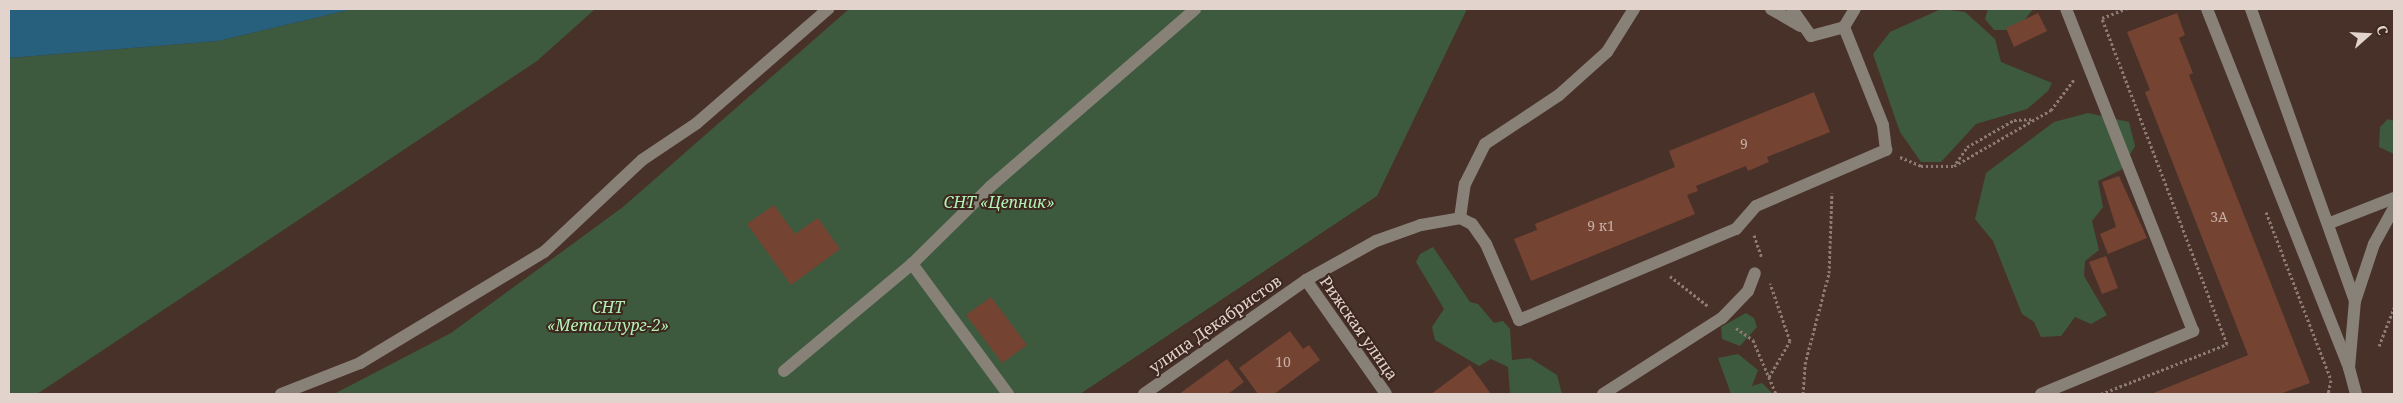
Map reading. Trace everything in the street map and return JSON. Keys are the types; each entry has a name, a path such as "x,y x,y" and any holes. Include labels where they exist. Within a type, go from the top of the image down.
{"street":[{"path":"281,394 360,363 544,252 642,160 697,124 828,9"},
{"path":"784,371 912,264 991,186 1195,9"},
{"path":"1634,9 1607,52 1559,95 1485,144 1465,184 1460,218 1472,224 1486,244 1518,320 1736,229 1756,206 1886,150 1883,125 1844,27"},
{"path":"1772,9 1800,26 1811,36 1844,27 1855,9"},
{"path":"1792,9 1800,26"},
{"path":"2041,394 2194,331 2066,9"},
{"path":"2207,9 2349,368 2356,394"},
{"path":"2251,9 2330,223 2355,301"},
{"path":"2330,223 2394,198"},
{"path":"2349,368 2355,301 2374,244 2394,208"},
{"name":"улица Декабристов","path":"1144,394 1306,280 1376,241 1421,225 1460,218"},
{"path":"912,264 1008,394"},
{"path":"1603,394 1722,318 1748,291 1760,271"},
{"name":"Рижская улица","path":"1306,280 1386,394"}],"path":[{"path":"1886,150 1921,166 1954,166 2051,110 2088,61"},
{"path":"1954,166 1967,147 2014,120 2034,119"},
{"path":"1803,394 1805,364 1829,273 1833,173"},
{"path":"2262,204 2331,380 2328,394"},
{"path":"1747,216 1760,271"},
{"path":"1769,278 1790,341 1769,377"},
{"path":"2379,346 2394,308"}],"green space":[{"path":"353,9 595,9 537,61 37,394 9,394 9,58 218,41"},
{"name":"СНТ «Цепник»","path":"849,9 1467,9 1377,196 1080,394 334,394 451,333 623,207"},
{"path":"1941,9 1965,12 1995,39 2001,62 2052,83 2048,91 2027,109 1976,124 1941,162 1921,162 1900,132 1873,54 1890,32"},
{"path":"1988,9 2033,9 2017,30 1994,30 1985,19"},
{"path":"2088,113 2129,122 2135,146 2121,170 2098,181 2103,207 2092,221 2099,250 2085,261 2084,276 2107,315 2091,324 2075,317 2061,336 2041,337 2034,322 2022,314 1993,241 1975,219 1986,173 2054,122"},
{"path":"2388,119 2394,121 2394,154 2379,147 2380,127"},
{"path":"1433,247 1470,302 1478,304 1494,323 1503,321 1510,329 1512,360 1530,358 1557,375 1562,394 1510,394 1508,367 1491,359 1479,366 1435,340 1432,327 1444,309 1416,262 1420,254"},
{"path":"1746,313 1754,318 1757,327 1740,346 1722,339 1721,327"},
{"path":"1738,354 1758,370 1752,386 1762,383 1773,394 1731,394 1718,358"}],"water":[{"path":"9,9 353,9 218,41 9,58"}],"building":[{"path":"2038,13 2047,31 2014,47 2006,28"},
{"path":"2177,13 2185,35 2179,38 2193,73 2189,75 2310,383 2280,394 2151,394 2248,355 2145,92 2150,90 2127,32"},
{"path":"1814,92 1830,132 1767,157 1769,162 1748,171 1746,166 1696,186 1698,191 1687,195 1695,214 1531,281 1514,239 1537,230 1535,224 1675,167 1669,151"},
{"path":"2119,176 2147,238 2108,254 2100,234 2116,227 2102,182"},
{"path":"774,205 795,234 818,218 840,249 791,285 747,224"},
{"path":"2106,256 2118,288 2102,294 2089,262"},
{"path":"991,297 1027,345 1002,363 966,315"},
{"path":"1290,331 1303,349 1309,345 1320,360 1274,394 1258,394 1239,368"},
{"path":"1227,359 1244,382 1228,394 1179,394"},
{"path":"1470,365 1491,394 1431,394"}],"park label":[{"name":"СНТ «Металлург-2»","path":"608,316"}]}
